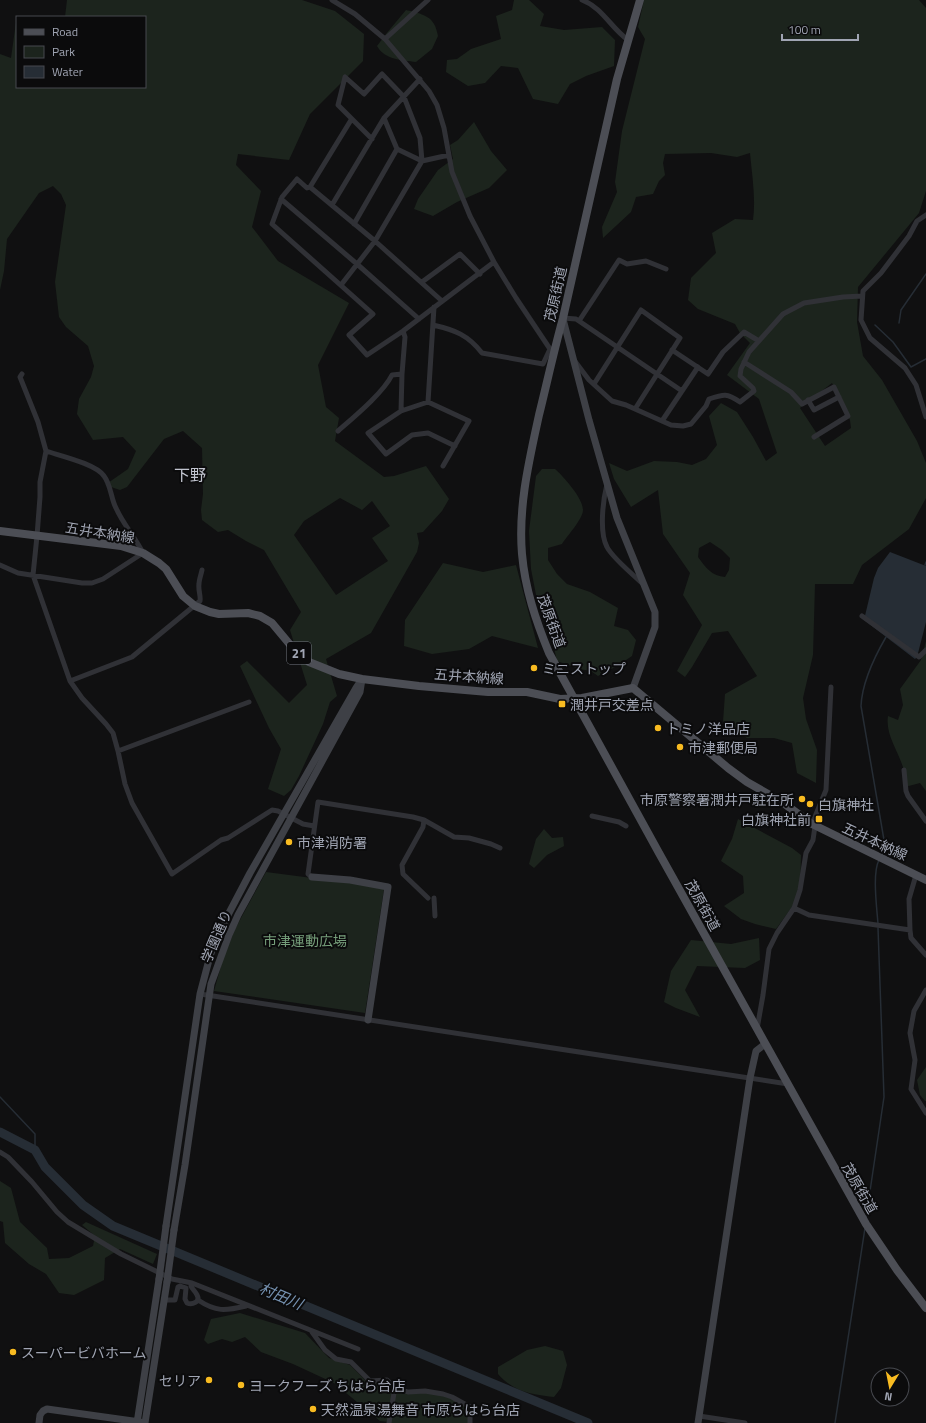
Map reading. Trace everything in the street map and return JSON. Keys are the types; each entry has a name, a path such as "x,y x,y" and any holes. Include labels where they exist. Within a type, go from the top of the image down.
{"main road":[{"name":"茂原街道","path":"640,0 616,79 563,318 552,349 525,485 521,534 522,555 529,594 536,621 549,653 765,1044 866,1224 897,1270 926,1308"},
{"name":"五井本納線","path":"0,531 121,546 143,552 166,569 183,596 195,606 219,614 248,613 260,616 272,623 292,647 310,662 331,672 362,679 488,692 523,692 560,699 633,688 728,768 782,802 813,825 926,880"}],"street":[{"path":"332,0 354,14 385,39 429,91 437,105 444,128 452,172 470,216 494,262 516,298 552,349 543,364 482,353 473,342 463,335 450,329 433,325"},
{"path":"385,39 428,0"},
{"path":"582,0 598,9 620,35 628,40"},
{"path":"342,284 375,241 422,161 420,138 404,97 382,74 364,94 346,77 338,105 372,139"},
{"path":"332,205 384,118 420,79"},
{"path":"384,118 398,149 422,161 449,155"},
{"path":"310,187 352,120"},
{"path":"354,224 398,149"},
{"path":"442,301 375,241 310,187 307,188 296,179 281,199 272,224 342,284 373,314 349,335 367,355 403,331 494,262"},
{"path":"281,199 419,319"},
{"path":"926,215 917,221 909,236 881,273 863,291 861,320 870,338 905,368 916,385 926,417"},
{"path":"422,282 460,254 480,274"},
{"path":"579,321 618,260 627,264 646,262 666,269"},
{"path":"572,358 594,384 612,401 626,405 671,425 683,426 691,424 710,399 722,395 730,395 740,402 750,396 754,391 753,388 740,376 741,369 749,352 783,314 804,303 843,297 862,296"},
{"path":"428,402 434,307"},
{"path":"594,384 641,310 680,338 635,409"},
{"path":"633,688 655,627 655,612 617,518 572,358 563,318 576,319 682,391"},
{"path":"401,411 405,336 403,331"},
{"path":"672,350 708,374 723,352 744,332 759,341"},
{"path":"744,362 791,392 802,404 834,387 848,416 814,437"},
{"path":"662,421 698,367"},
{"path":"22,374 20,377 38,422 46,451 40,482 37,536 32,575 70,681 82,698 106,724 112,733 118,751 125,784 132,803 172,874 221,840 228,838 272,810 278,811 303,824 314,826"},
{"path":"338,431 381,391 392,376 402,374"},
{"path":"808,400 814,410 839,397"},
{"path":"443,466 455,446 469,421 428,402 401,411 368,433 386,454 412,435 428,433 455,446"},
{"path":"0,565 10,570 32,575 82,583 92,583 103,579 143,552 116,508 105,477 100,472 80,460 46,451"},
{"path":"607,482 603,499 603,534 607,547 630,573 645,585"},
{"path":"70,681 132,657 195,606 201,598 199,594 199,584 202,570"},
{"path":"862,616 919,658 926,650"},
{"path":"137,1422 200,994 210,956 219,932 263,850 362,679"},
{"name":"学園通り","path":"164,1300 211,984 228,935 360,692 362,679"},
{"path":"757,1029 769,949 777,933 794,908 800,890 806,853 813,840 813,825 826,790 831,687"},
{"path":"118,751 249,702"},
{"path":"904,770 906,791 908,796 926,821"},
{"path":"368,1020 388,887 350,880 312,877 308,874 318,802 413,817 424,820 454,837 469,838 500,848"},
{"path":"592,816 619,822 626,826"},
{"path":"424,820 423,827 402,865 403,874 431,898 435,916"},
{"path":"263,850 271,854"},
{"path":"916,874 909,899 910,930 911,938 926,955"},
{"path":"794,908 809,915 910,930"},
{"path":"926,990 914,1011 910,1033 915,1060 911,1089 926,1113"},
{"path":"200,994 788,1084"},
{"path":"745,1423 698,1420 750,1078 756,1051 765,1044"},
{"path":"0,1152 8,1157 32,1182 56,1212 68,1222 121,1254 172,1278 192,1283 358,1350"},
{"path":"192,1283 191,1286 198,1295 198,1300"},
{"path":"39,1423 40,1415 47,1409 146,1423 164,1300 174,1300 178,1287 180,1286 186,1288 186,1303 195,1303 198,1300"},
{"path":"198,1300 210,1308 225,1310 247,1306"},
{"path":"311,1331 324,1350 336,1359 351,1362 370,1380 387,1380 395,1387 408,1392 425,1391 452,1397 470,1407 470,1423"},
{"path":"390,1423 395,1387"}],"green space":[{"path":"67,0 302,0 335,11 364,34 363,61 310,114 289,160 238,154 236,165 261,191 252,227 278,261 349,303 318,365 326,407 339,418 335,441 384,477 394,476 426,466 449,499 442,511 423,532 417,533 419,543 417,552 371,633 326,659 337,696 330,702 323,724 299,776 291,790 284,796 268,789 281,749 269,728 240,666 247,661 289,703 307,685 290,630 301,612 264,550 228,530 218,532 202,520 202,448 183,431 164,439 127,487 120,490 105,485 128,469 136,451 123,437 93,440 77,414 79,399 91,377 94,366 88,346 66,327 59,317 55,282 66,205 61,194 53,186 39,193 7,239 4,271 0,290 0,54 11,58 16,22 16,88 146,88 146,16 65,16","holes":["340,498 362,510 372,501 390,526 372,538 388,561 336,595 294,535 304,521"]},
{"path":"514,0 529,0 544,14 540,26 564,30 602,27 615,40 614,66 586,76 570,84 558,104 533,99 518,68 501,66 485,83 468,86 446,72 447,60 457,59 471,49 501,39 496,16 512,10"},
{"path":"644,0 919,0 926,8 926,191 919,213 858,287 857,322 863,356 882,380 917,441 926,463 926,498 909,529 862,565 853,584 815,584 813,655 803,698 806,719 817,750 816,783 797,773 792,743 774,738 747,738 723,722 725,694 757,676 728,631 712,633 685,677 677,671 702,625 683,595 690,573 663,534 658,490 631,507 614,479 609,463 627,471 654,461 677,462 692,465 706,459 717,445 709,416 721,403 737,412 766,461 777,453 759,399 727,375 750,343 740,333 735,324 698,309 688,300 691,278 716,253 712,233 735,219 753,220 754,195 750,153 737,157 711,153 665,154 663,163 665,175 659,181 653,194 636,197 631,212 603,238 602,227 617,192 615,182 622,131 645,39 638,27","holes":["832,383 850,420 851,428 825,446 800,408","710,542 722,550 730,558 729,570 725,577 716,575 710,571 698,557 699,548"]},
{"path":"406,10 422,14 429,18 435,25 438,36 432,49 416,62 389,57 380,51 377,46"},
{"path":"474,122 491,151 507,170 489,188 457,202 433,216 414,209 418,199 438,170 453,159 450,145 458,140"},
{"path":"542,469 555,469 558,472 580,500 583,510 578,523 562,544 548,548 548,560 557,574 567,584 590,592 618,608 614,626 628,630 636,640 632,656 598,676 591,671 579,669 557,661 552,639 538,605 531,569 529,531 536,476"},
{"path":"443,563 483,572 516,565 538,648 492,636 469,649 432,654 404,646 405,620"},
{"path":"926,641 926,791 920,783 905,787 904,771 891,737 888,716 898,720 903,705 900,689 921,660"},
{"path":"738,819 792,848 801,855 800,896 776,929 741,919 724,906 744,893 743,876 721,861 732,839"},
{"path":"544,829 552,838 563,837 564,846 547,855 534,868 529,864 536,839"},
{"name":"市津運動広場","path":"266,872 381,887 384,889 365,1013 214,991 223,959 235,929"},
{"path":"759,938 760,960 745,968 697,966 685,990 700,1017 664,1002 671,971 691,940 731,944"},
{"path":"926,1067 925,1101 920,1095 917,1080"},
{"path":"0,1181 11,1188 20,1222 47,1248 49,1259 69,1258 93,1246 95,1236 82,1225 86,1222 157,1254 153,1264 120,1249 105,1258 104,1280 74,1295 59,1293 46,1274 29,1264 5,1243 3,1222 0,1221"},
{"path":"240,1313 305,1333 329,1358 350,1365 367,1382 386,1384 395,1389 408,1392 425,1391 452,1397 470,1407 469,1423 389,1423 380,1421 334,1383 293,1364 261,1352 245,1337 232,1342 222,1339 208,1344 204,1340 211,1319"},
{"path":"545,1346 563,1351 567,1365 561,1388 554,1397 523,1391 510,1385 498,1374 498,1367 527,1350"}],"water":[{"path":"890,552 926,566 926,622 917,657 915,659 864,620 874,578 878,568"}],"waterway":[{"path":"899,323 901,310 926,274"},
{"path":"875,325 893,342 911,367 926,359"},
{"path":"882,855 885,848 884,840 861,706 866,679 886,637"},
{"path":"878,924 875,882 879,860"},
{"path":"866,1218 884,1097 878,928"},
{"path":"0,1097 35,1134 35,1150"},
{"name":"村田川","path":"0,1132 35,1150 45,1167 83,1205 113,1226 588,1423"},
{"path":"835,1423 865,1228"}],"place":[{"name":"ミニストップ","path":"534,668"},
{"name":"潤井戸交差点","path":"562,704"},
{"name":"トミノ洋品店","path":"658,728"},
{"name":"市津郵便局","path":"680,747"},
{"name":"市原警察署潤井戸駐在所","path":"802,799"},
{"name":"白旗神社","path":"810,804"},
{"name":"白旗神社前","path":"819,819"},
{"name":"市津消防署","path":"289,842"},
{"name":"スーパービバホーム","path":"13,1352"},
{"name":"セリア","path":"209,1380"},
{"name":"ヨークフーズ ちはら台店","path":"241,1385"},
{"name":"天然温泉湯舞音 市原ちはら台店","path":"313,1409"}],"district":[{"name":"下野","path":"190,475"}]}
